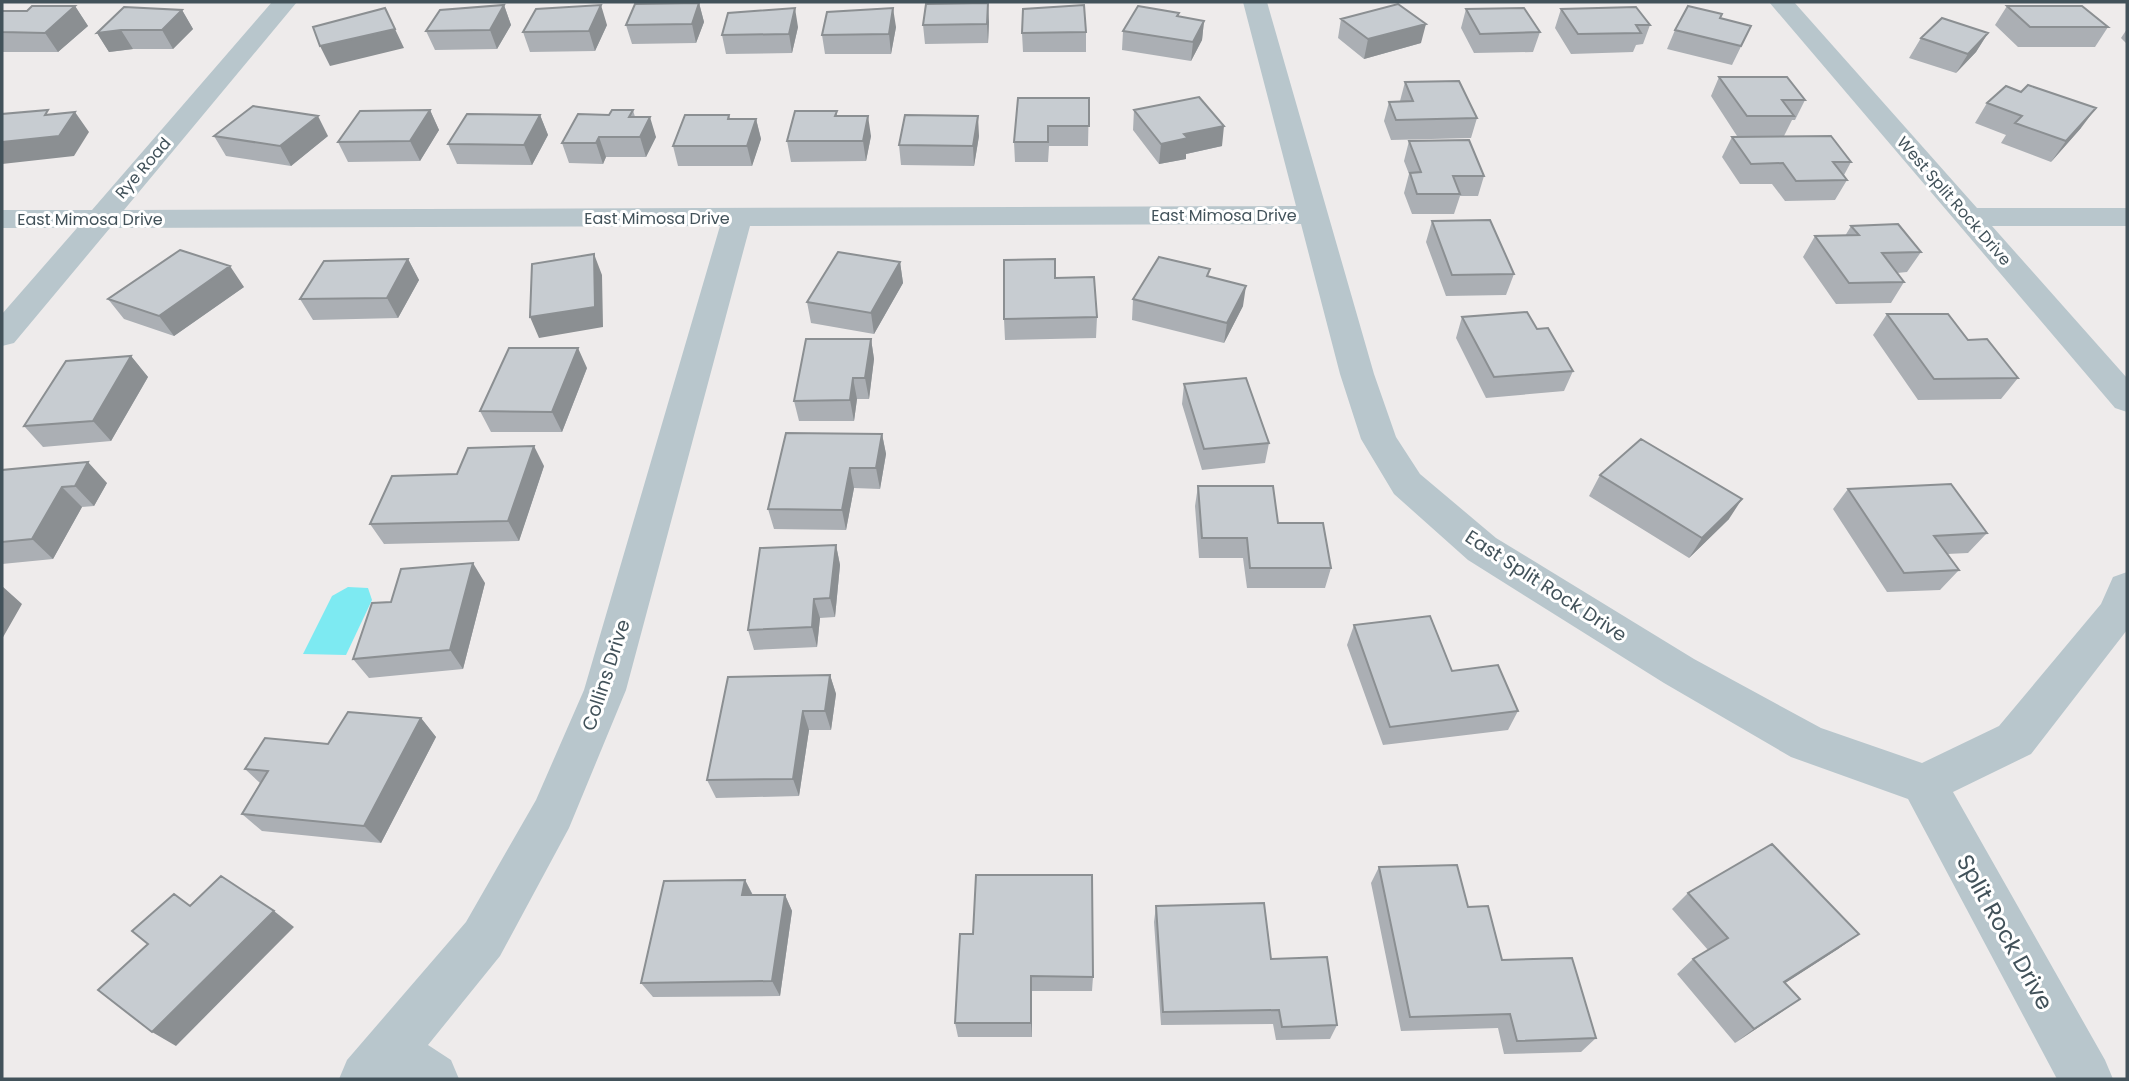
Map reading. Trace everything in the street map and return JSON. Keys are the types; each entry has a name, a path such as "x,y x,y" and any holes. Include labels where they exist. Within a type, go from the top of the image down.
{"street":[{"name":"Rye Road","path":"2,335 285,2"},
{"name":"East Split Rock Drive","path":"1255,2 1311,215 1379,439 1407,484 1482,549 1679,671 1807,743 1924,784"},
{"name":"West Split Rock Drive","path":"1782,2 2127,400"},
{"name":"East Mimosa Drive","path":"2,219 1311,215"},
{"path":"1969,217 2127,217"},
{"name":"Collins Drive","path":"396,1070 483,939 553,813 596,713 605,690 737,218"},
{"path":"1924,784 2015,740 2118,612 2127,588"},
{"name":"Split Rock Drive","path":"1924,784 2086,1079"}],"water":[{"path":"348,587 368,588 372,600 346,655 303,654 332,596"}],"building":[{"path":"699,3 692,24 626,25 635,4"},
{"path":"988,3 987,24 923,25 926,4"},
{"path":"1398,4 1426,24 1368,39 1341,19"},
{"path":"504,5 490,30 426,31 440,10"},
{"path":"601,5 589,31 523,32 536,9"},
{"path":"1084,5 1086,32 1022,33 1023,9"},
{"path":"32,6 75,6 45,33 2,32 2,11 27,11"},
{"path":"1138,6 1179,13 1177,16 1204,21 1193,42 1123,31"},
{"path":"1688,6 1722,14 1720,18 1751,26 1741,46 1675,30"},
{"path":"2007,6 2082,6 2108,27 2030,27"},
{"path":"124,7 182,10 162,30 97,33"},
{"path":"1636,7 1650,25 1636,25 1641,33 1578,34 1561,9"},
{"path":"385,8 395,29 320,46 313,27"},
{"path":"795,8 789,34 722,35 728,13"},
{"path":"893,8 889,34 822,35 827,12"},
{"path":"1524,8 1540,32 1480,34 1466,9"},
{"path":"1942,18 1988,33 1968,54 1921,38"},
{"path":"1719,77 1787,77 1805,100 1782,100 1794,116 1747,116"},
{"path":"1459,81 1477,118 1396,120 1389,102 1413,101 1405,82"},
{"path":"2028,85 2096,108 2066,141 2015,123 2022,116 1987,103 2006,86 2021,92"},
{"path":"1199,97 1224,126 1184,134 1188,138 1161,144 1134,110"},
{"path":"1018,98 1089,98 1089,126 1048,126 1048,142 1014,142"},
{"path":"253,106 318,116 280,146 214,136"},
{"path":"48,110 45,115 75,112 59,136 2,142 2,114"},
{"path":"430,110 410,141 338,142 360,111"},
{"path":"612,110 633,110 629,117 650,117 640,137 599,137 596,143 562,143 578,114 609,115"},
{"path":"795,111 837,111 835,116 868,116 863,141 787,141"},
{"path":"467,114 540,115 524,145 448,144"},
{"path":"685,115 729,115 728,119 756,119 747,146 673,146"},
{"path":"905,115 978,116 973,146 899,145"},
{"path":"1831,136 1851,162 1833,162 1847,180 1796,181 1783,163 1751,164 1732,137"},
{"path":"1469,140 1484,176 1453,176 1460,194 1417,194 1410,173 1421,172 1409,141"},
{"path":"1490,220 1514,274 1452,275 1432,221"},
{"path":"1898,224 1921,252 1882,253 1904,282 1849,283 1815,236 1859,235 1851,226"},
{"path":"180,250 230,266 159,316 108,299"},
{"path":"838,252 900,262 871,313 807,302"},
{"path":"594,254 595,307 530,317 532,264"},
{"path":"1159,257 1210,269 1207,276 1246,286 1227,323 1133,299"},
{"path":"408,259 387,298 300,299 324,261"},
{"path":"1055,259 1055,278 1094,277 1097,317 1004,319 1004,260"},
{"path":"1527,312 1537,329 1548,328 1573,371 1494,377 1462,317"},
{"path":"1887,314 1948,314 1968,340 1987,339 2018,378 1934,379"},
{"path":"806,339 871,339 865,378 853,378 850,400 794,401"},
{"path":"509,348 578,348 552,412 480,411"},
{"path":"131,356 93,421 24,426 66,361"},
{"path":"1246,378 1269,443 1204,449 1184,384"},
{"path":"786,433 882,434 876,468 850,468 842,510 768,509"},
{"path":"1641,439 1742,499 1702,538 1600,475"},
{"path":"534,446 508,521 370,524 392,476 457,474 468,448"},
{"path":"88,462 75,486 62,487 32,539 2,542 2,470"},
{"path":"1951,484 1987,533 1934,536 1959,570 1904,573 1848,489"},
{"path":"1198,486 1273,486 1278,523 1323,523 1331,568 1250,568 1247,538 1202,538"},
{"path":"836,545 830,598 814,599 812,627 748,630 760,548"},
{"path":"473,563 450,650 353,659 372,603 391,602 401,569"},
{"path":"1430,616 1452,671 1498,665 1518,711 1390,727 1354,625"},
{"path":"830,675 825,711 803,711 793,779 707,780 728,677"},
{"path":"348,712 421,718 364,826 242,814 268,771 245,769 265,738 328,744"},
{"path":"1772,844 1859,934 1784,982 1800,999 1754,1029 1693,959 1728,938 1688,893"},
{"path":"1457,865 1468,907 1488,906 1502,960 1572,958 1596,1038 1517,1041 1510,1014 1410,1017 1379,867"},
{"path":"976,875 1092,875 1093,977 1031,976 1031,1023 955,1023 960,934 973,934"},
{"path":"221,876 274,911 152,1032 98,990 148,944 132,931 174,894 190,906"},
{"path":"745,880 742,895 785,895 772,981 641,983 664,881"},
{"path":"1264,903 1271,959 1327,957 1337,1025 1282,1027 1279,1010 1163,1012 1156,906"}]}
